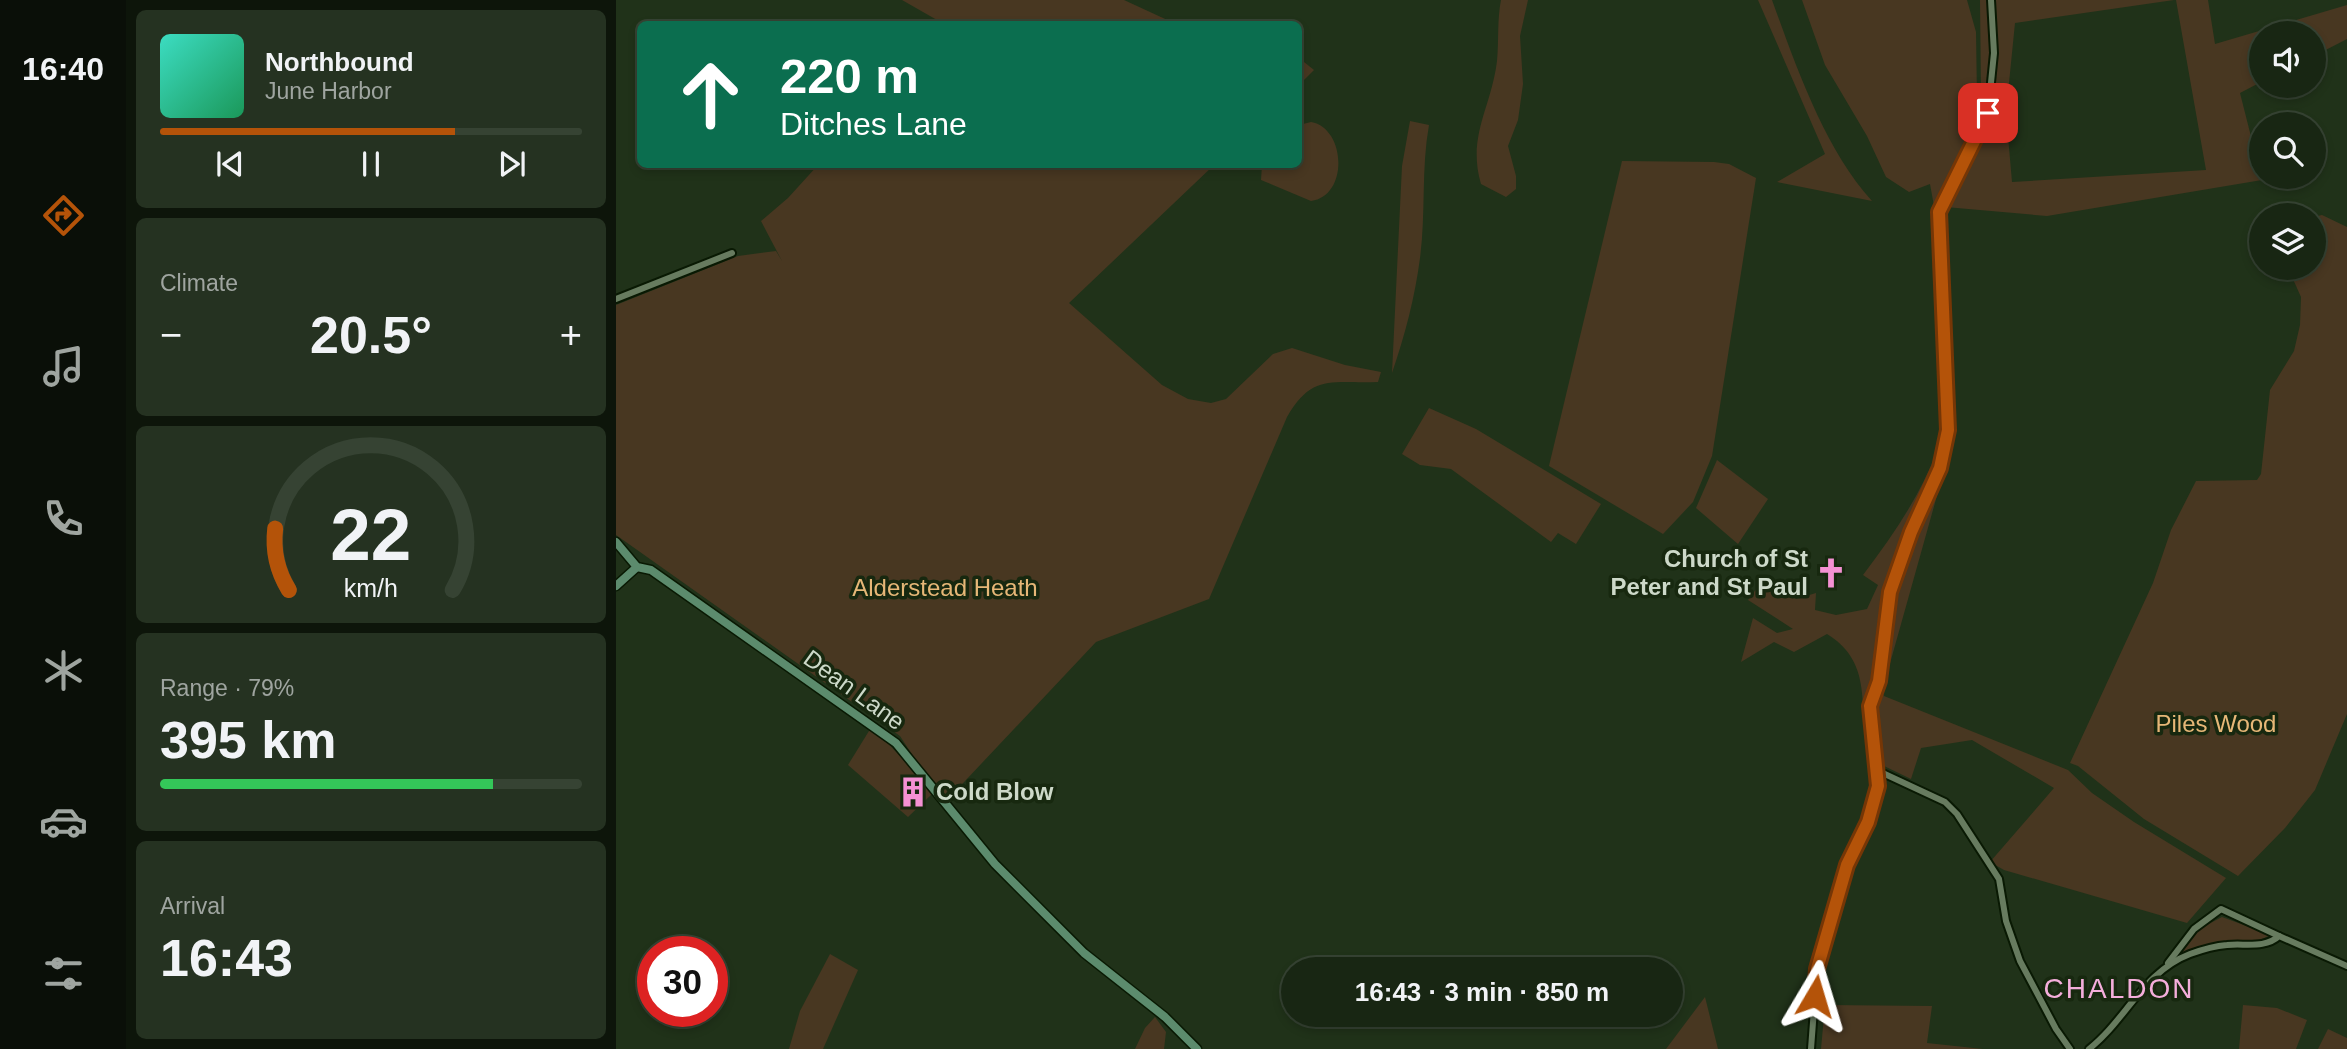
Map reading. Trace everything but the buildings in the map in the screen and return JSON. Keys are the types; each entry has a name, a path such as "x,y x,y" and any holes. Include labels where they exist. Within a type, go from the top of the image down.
{"main road":[{"name":"Dean Lane","path":"616,542 637,567 651,570 896,744 995,864 1084,953 1165,1017 1197,1049"},
{"path":"616,586 637,567"}],"street":[{"path":"1811,1049 1817,969 1847,865 1868,822 1878,786 1874,769 1870,706 1879,681 1890,592 1911,532 1940,468 1948,430 1939,212 1988,113 1994,53 1991,0"},
{"path":"616,299 732,253"},
{"path":"1874,769 1945,802 1956,814 1999,878 2006,920 2020,961 2056,1029 2070,1049"},
{"path":"2089,1049 2106,1036 2131,1000 2167,965 2194,929 2221,909 2347,966"},
{"path":"2167,965 2203,950 2226,944 2272,942 2278,936"}],"green space":[{"path":"902,0 1124,0 1170,21 939,21"},
{"path":"1501,0 1528,0 1520,36 1523,84 1518,120 1508,146 1516,176 1516,189 1506,197 1481,184 1477,167 1478,137 1497,61"},
{"path":"1758,0 1772,0 1802,79 1826,132 1855,180 1872,201 1777,182 1825,154"},
{"path":"1802,0 1967,0 1976,32 1977,98 1981,94 1980,0 2174,0 2015,23 2006,113 2012,182 2206,170 2176,0 2208,0 2215,44 2249,34 2249,88 2240,93 2249,129 2249,182 2047,216 1934,206 1930,184 1909,192 1886,177 1867,136 1825,65"},
{"path":"2347,5 2347,39 2326,50 2326,21 2293,21"},
{"path":"1302,60 1314,70 1302,82"},
{"path":"1410,121 1429,125 1422,241 1412,302 1392,373 1402,166"},
{"path":"1311,122 1323,127 1331,136 1338,162 1332,187 1323,196 1311,201 1261,180 1262,168 1302,168 1302,124"},
{"path":"1622,161 1714,162 1729,164 1756,178 1712,456 1693,502 1663,534 1549,466"},
{"name":"Alderstead Heath","path":"815,168 1211,168 1069,303 1162,385 1188,399 1211,403 1226,399 1273,354 1292,348 1345,365 1381,372 1378,382 1335,382 1315,387 1296,403 1287,417 1209,599 1096,642 949,798 940,797 900,736 616,535 616,305 738,256 776,251 782,261 761,221 788,198"},
{"name":"Piles Wood","path":"2326,217 2347,227 2347,714 2315,790 2285,828 2238,876 2144,819 2078,766 2070,763 2153,583 2171,530 2196,481 2257,480 2261,474 2270,390 2294,351 2300,325 2301,297 2293,280 2326,280"},
{"path":"1429,408 1476,429 1601,504 1576,544 1558,533 1551,542 1451,469 1420,465 1402,454"},
{"path":"1937,451 1936,465 1886,587 1872,689 1865,706 1868,741 1865,740 1862,694 1856,668 1841,644 1827,634 1794,652 1774,642 1741,662 1753,618 1777,633 1793,629 1748,600 1766,576 1796,599 1816,593 1815,610 1836,615 1867,609 1878,585 1863,575 1904,516"},
{"path":"1717,460 1768,499 1738,544 1696,508"},
{"path":"1945,467 1882,692 1884,696 2068,770 2092,793 2134,822 2226,878 2187,923 2004,870 1990,862 2054,788 1972,740 1921,748 1911,779 1882,765 1873,708 1882,678 1897,585 1912,541"},
{"path":"869,731 876,731 923,780 932,794 908,817 848,765"},
{"path":"2222,917 2271,935 2257,941 2223,942 2174,959 2197,930"},
{"path":"830,954 858,970 823,1049 789,1049 800,1011"},
{"path":"1705,997 1718,1049 1666,1049"},
{"path":"1825,1005 1932,1006 1927,1043 1983,1049 1821,1049"},
{"path":"2243,1005 2277,1008 2307,1020 2296,1049 2239,1049"},
{"path":"1155,1017 1166,1032 1164,1049 1135,1049 1145,1028"},
{"path":"2328,1029 2347,1038 2347,1049 2318,1049"}],"place":[{"name":"Church of St Peter and St Paul","path":"1831,573"},
{"name":"Cold Blow","path":"913,792"}],"district":[{"name":"CHALDON","path":"2119,988"}],"route":[{"path":"1815,996 1817,969 1847,865 1868,822 1878,786 1874,769 1870,706 1879,681 1890,592 1911,532 1940,468 1948,430 1939,212 1988,113"}]}
